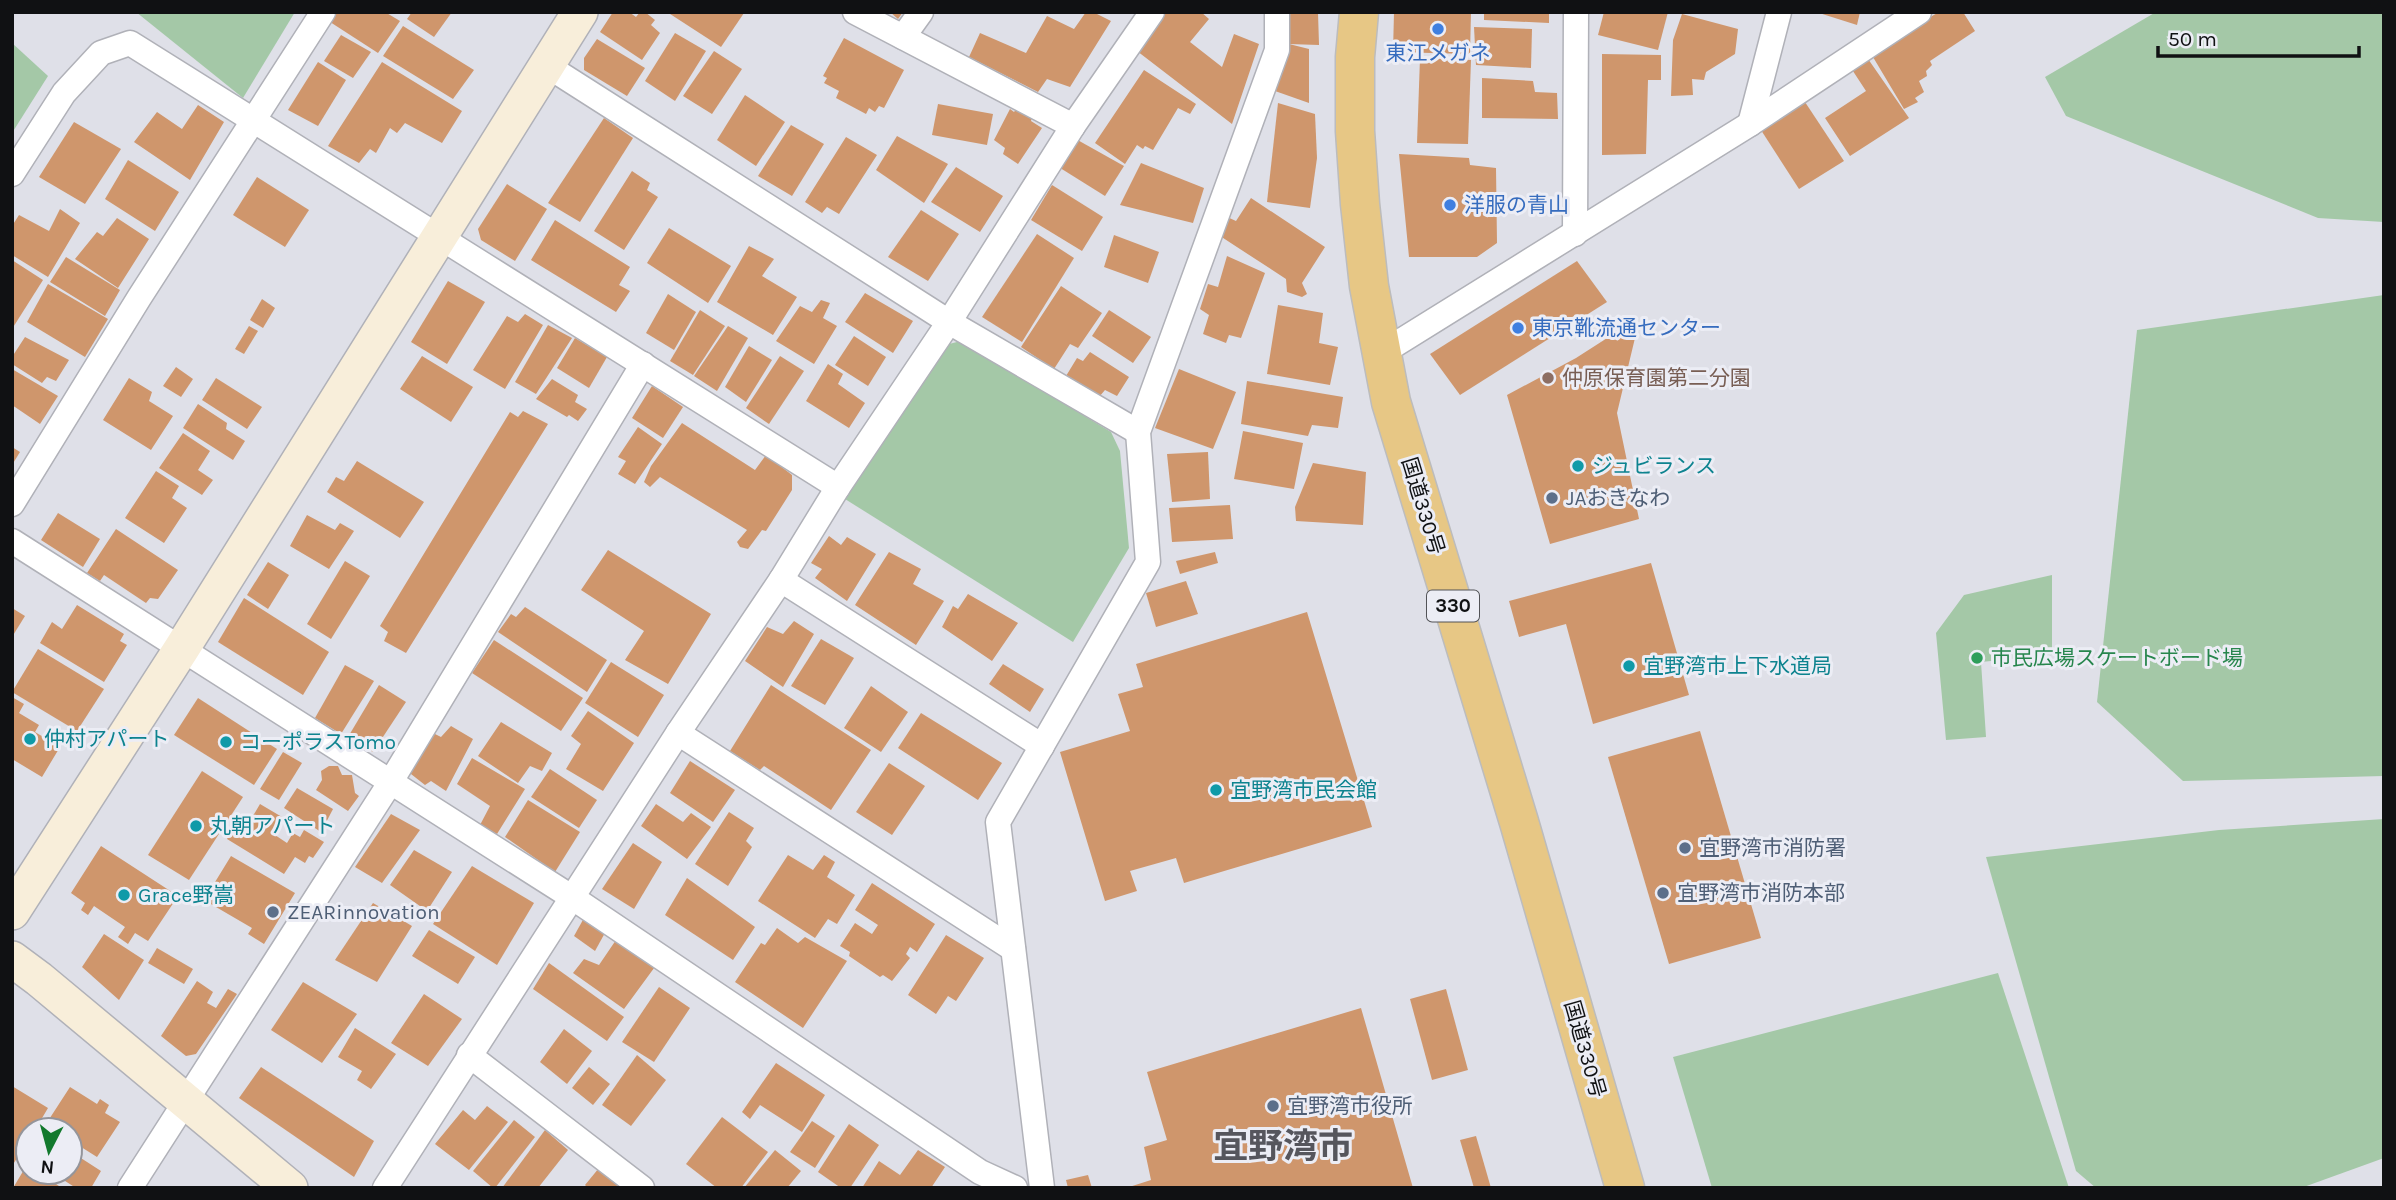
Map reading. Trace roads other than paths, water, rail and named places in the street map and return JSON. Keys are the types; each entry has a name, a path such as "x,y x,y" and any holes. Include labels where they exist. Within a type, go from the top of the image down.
{"highway":[{"name":"国道330号","path":"1359,12 1355,57 1355,131 1369,286 1380,354 1391,402 1519,822 1625,1188"}],"street":[{"path":"12,504 139,298 323,12"},
{"path":"12,912 580,12"},
{"path":"855,12 1073,126"},
{"path":"903,37 921,12"},
{"path":"384,1188 780,580 838,486 949,322 1073,126 1152,12"},
{"path":"1042,1188 998,822 1148,562 1138,432 1278,50 1277,12"},
{"path":"1575,234 1576,12"},
{"path":"1750,124 1779,12"},
{"path":"1380,354 1750,124 1919,12"},
{"path":"12,174 64,93 101,53 130,43 838,486"},
{"path":"546,65 949,322 1138,432"},
{"path":"130,1188 390,783 643,364"},
{"path":"12,541 573,898 973,1180 1015,1188"},
{"path":"780,580 1042,746"},
{"path":"678,733 1013,949"},
{"path":"12,959 290,1188"},
{"path":"469,1055 642,1188"}],"place":[{"name":"東江メガネ","path":"1438,29"},
{"name":"洋服の青山","path":"1450,205"},
{"name":"東京靴流通センター","path":"1518,328"},
{"name":"仲原保育園第二分園","path":"1548,378"},
{"name":"ジュビランス","path":"1578,466"},
{"name":"JAおきなわ","path":"1552,498"},
{"name":"市民広場スケートボード場","path":"1977,658"},
{"name":"宜野湾市上下水道局","path":"1629,666"},
{"name":"仲村アパート","path":"30,739"},
{"name":"コーポラスTomo","path":"226,742"},
{"name":"宜野湾市民会館","path":"1216,790"},
{"name":"丸朝アパート","path":"196,826"},
{"name":"宜野湾市消防署","path":"1685,848"},
{"name":"宜野湾市消防本部","path":"1663,893"},
{"name":"Grace野嵩","path":"124,895"},
{"name":"ZEARinnovation","path":"273,912"},
{"name":"宜野湾市役所","path":"1273,1106"}],"district":[{"name":"宜野湾市","path":"1283,1146"}]}
